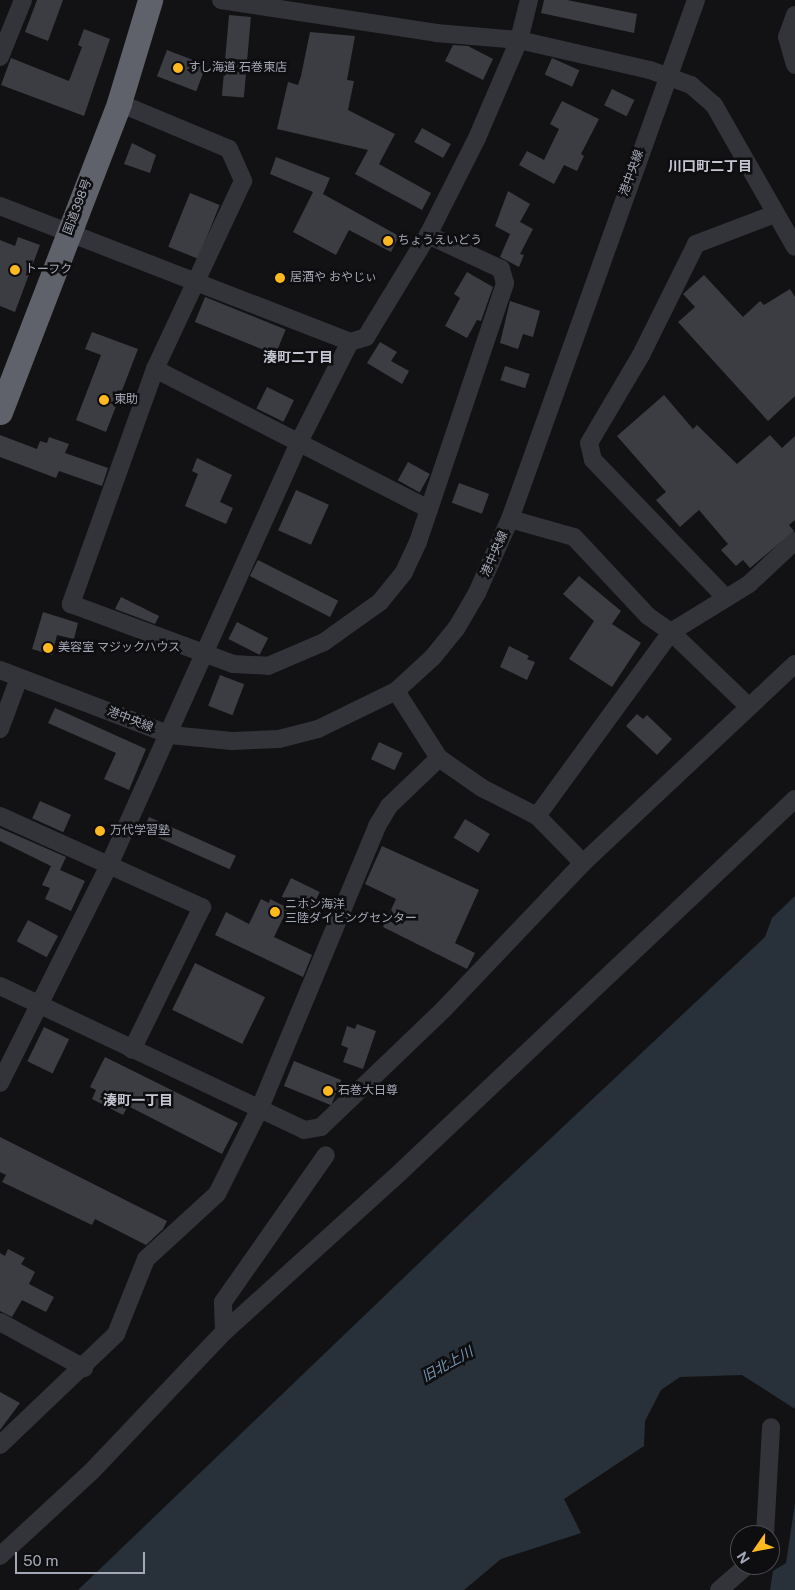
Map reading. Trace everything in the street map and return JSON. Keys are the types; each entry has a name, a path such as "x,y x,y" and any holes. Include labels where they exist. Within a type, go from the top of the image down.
{"highway":[{"name":"国道398号","path":"0,412 119,103 150,0"}],"street":[{"path":"0,57 23,0"},
{"path":"221,0 436,33 519,40 667,77 691,85 714,105 795,247"},
{"path":"0,206 350,342 366,337 428,235 477,138 519,40 529,0"},
{"name":"港中央線","path":"0,670 170,735 232,741 279,739 318,729 396,691 456,629 477,593 510,519 692,3"},
{"path":"795,16 787,37 795,65"},
{"path":"119,103 229,149 243,181 194,281 155,369 71,604 233,664 268,666 324,642 380,602 404,572 429,509 505,282 501,269 428,235"},
{"path":"726,598 593,460 589,443 641,355 696,244 775,214"},
{"path":"0,1083 110,863 206,655 298,444 350,342"},
{"path":"155,369 298,444 429,509"},
{"path":"510,519 574,537 648,616 671,632 747,705"},
{"path":"537,816 671,632 749,584 795,541"},
{"path":"0,986 304,1130 321,1127 443,1010 582,863 747,705 795,664"},
{"path":"0,729 19,678"},
{"path":"396,691 439,758 482,788 537,816 582,863"},
{"path":"0,1445 84,1368 116,1334 146,1259 217,1194 259,1110 377,826 390,806 439,758"},
{"path":"0,1556 92,1471 224,1332 393,1179 795,799"},
{"path":"0,816 110,863 202,907 132,1050"},
{"path":"224,1332 223,1302 326,1155"},
{"path":"0,1322 84,1368"},
{"path":"767,1525 769,1513 771,1428"},
{"path":"719,1590 736,1575"}],"water":[{"name":"旧北上川","path":"795,896 795,1409 742,1375 680,1377 661,1390 645,1421 644,1446 564,1499 581,1533 501,1559 464,1590 78,1590 467,1217 765,937 772,918"},
{"path":"795,1503 795,1590 770,1590 772,1575 780,1575 780,1567 786,1563"}],"building":[{"path":"37,0 63,0 48,41 25,32"},
{"path":"544,0 567,0 637,14 634,33 541,13"},
{"path":"229,15 251,17 244,98 222,96"},
{"path":"84,29 110,39 84,116 1,85 11,58 69,81 82,47 78,45"},
{"path":"310,32 355,36 347,80 354,81 348,110 395,134 379,164 431,193 422,210 355,174 368,150 277,129 288,82 298,85"},
{"path":"453,45 468,46 493,59 483,80 445,61"},
{"path":"167,50 206,65 196,91 157,76"},
{"path":"552,58 579,70 572,87 545,74"},
{"path":"612,89 634,100 627,116 604,105"},
{"path":"562,101 599,119 581,154 584,156 577,171 564,165 554,184 519,165 527,151 544,160 559,129 550,124"},
{"path":"422,128 451,144 443,158 414,142"},
{"path":"132,143 156,155 150,173 124,164"},
{"path":"276,157 330,178 323,194 399,236 391,252 349,230 336,255 293,232 313,192 270,174"},
{"path":"508,191 530,204 520,222 533,229 520,254 524,255 519,267 500,257 510,234 495,226"},
{"path":"190,193 220,205 198,259 168,247"},
{"path":"18,237 40,245 15,312 0,306 0,240 15,246"},
{"path":"467,272 493,287 481,321 477,320 467,338 445,326 460,298 454,294"},
{"path":"704,275 743,317 760,301 764,305 790,289 795,297 795,396 768,421 678,322 695,307 683,294"},
{"path":"205,297 286,330 276,355 195,322"},
{"path":"510,301 540,311 533,337 523,334 518,349 500,343"},
{"path":"92,332 138,349 106,432 76,420 101,355 85,349"},
{"path":"380,342 397,352 391,361 409,371 402,384 367,363"},
{"path":"505,366 530,374 525,388 500,380"},
{"path":"267,387 294,400 283,422 256,409"},
{"path":"664,395 693,429 697,425 737,464 770,435 782,448 795,436 795,520 789,525 794,531 750,568 743,560 736,566 721,550 728,544 699,510 680,527 656,500 666,492 617,436"},
{"path":"0,435 37,449 40,441 47,443 49,437 69,444 65,453 108,468 102,486 59,471 56,478 0,457"},
{"path":"197,458 232,475 220,502 233,508 226,524 185,506 198,474 192,471"},
{"path":"408,462 430,474 420,492 398,480"},
{"path":"459,483 489,494 482,514 452,503"},
{"path":"296,490 329,505 311,545 278,530"},
{"path":"258,560 338,601 330,617 250,576"},
{"path":"579,576 621,611 612,624 641,643 612,687 569,659 594,621 563,594"},
{"path":"121,597 159,616 155,624 115,609"},
{"path":"43,612 78,623 74,639 57,635 52,655 32,649"},
{"path":"237,622 268,638 260,655 228,639"},
{"path":"509,646 529,656 527,659 535,662 527,680 500,667"},
{"path":"220,675 244,684 232,715 208,706"},
{"path":"55,708 146,749 129,790 104,779 116,753 48,723"},
{"path":"637,714 643,719 647,715 672,739 657,755 626,726"},
{"path":"379,742 403,753 395,770 371,759"},
{"path":"40,801 71,815 63,832 32,818"},
{"path":"149,817 236,856 230,869 143,831"},
{"path":"465,819 490,834 479,853 454,838"},
{"path":"0,828 66,857 60,870 85,881 71,911 45,899 50,888 42,885 51,866 0,841"},
{"path":"382,846 479,890 455,943 475,953 467,969 383,927 396,899 365,884"},
{"path":"291,878 320,892 311,911 282,897"},
{"path":"261,899 269,903 270,899 288,908 274,937 312,955 303,977 215,935 226,912 249,924"},
{"path":"28,920 58,936 47,957 17,941"},
{"path":"195,963 265,997 242,1044 172,1010"},
{"path":"357,1024 376,1031 363,1069 343,1062 348,1048 341,1045 347,1026 355,1029"},
{"path":"44,1027 69,1039 53,1073 27,1061"},
{"path":"105,1057 238,1123 222,1154 128,1106 123,1115 92,1099 96,1090 90,1087"},
{"path":"294,1061 341,1080 331,1105 284,1086"},
{"path":"0,1137 167,1221 163,1229 146,1245 95,1219 92,1225 2,1182 6,1175 0,1172"},
{"path":"8,1249 25,1258 21,1264 35,1272 29,1284 54,1297 46,1312 22,1300 12,1317 0,1311 0,1253 5,1256"},
{"path":"0,1392 20,1403 0,1430"}],"place":[{"name":"すし海道 石巻東店","path":"178,68"},
{"name":"ちょうえいどう","path":"388,241"},
{"name":"トーフク","path":"15,270"},
{"name":"居酒や おやじぃ","path":"280,278"},
{"name":"東助","path":"104,400"},
{"name":"美容室 マジックハウス","path":"48,648"},
{"name":"万代学習塾","path":"100,831"},
{"name":"ニホン海洋 三陸ダイビングセンター","path":"275,912"},
{"name":"石巻大日尊","path":"328,1091"}],"district":[{"name":"川口町二丁目","path":"710,166"},
{"name":"湊町二丁目","path":"298,357"},
{"name":"湊町一丁目","path":"138,1100"}]}
